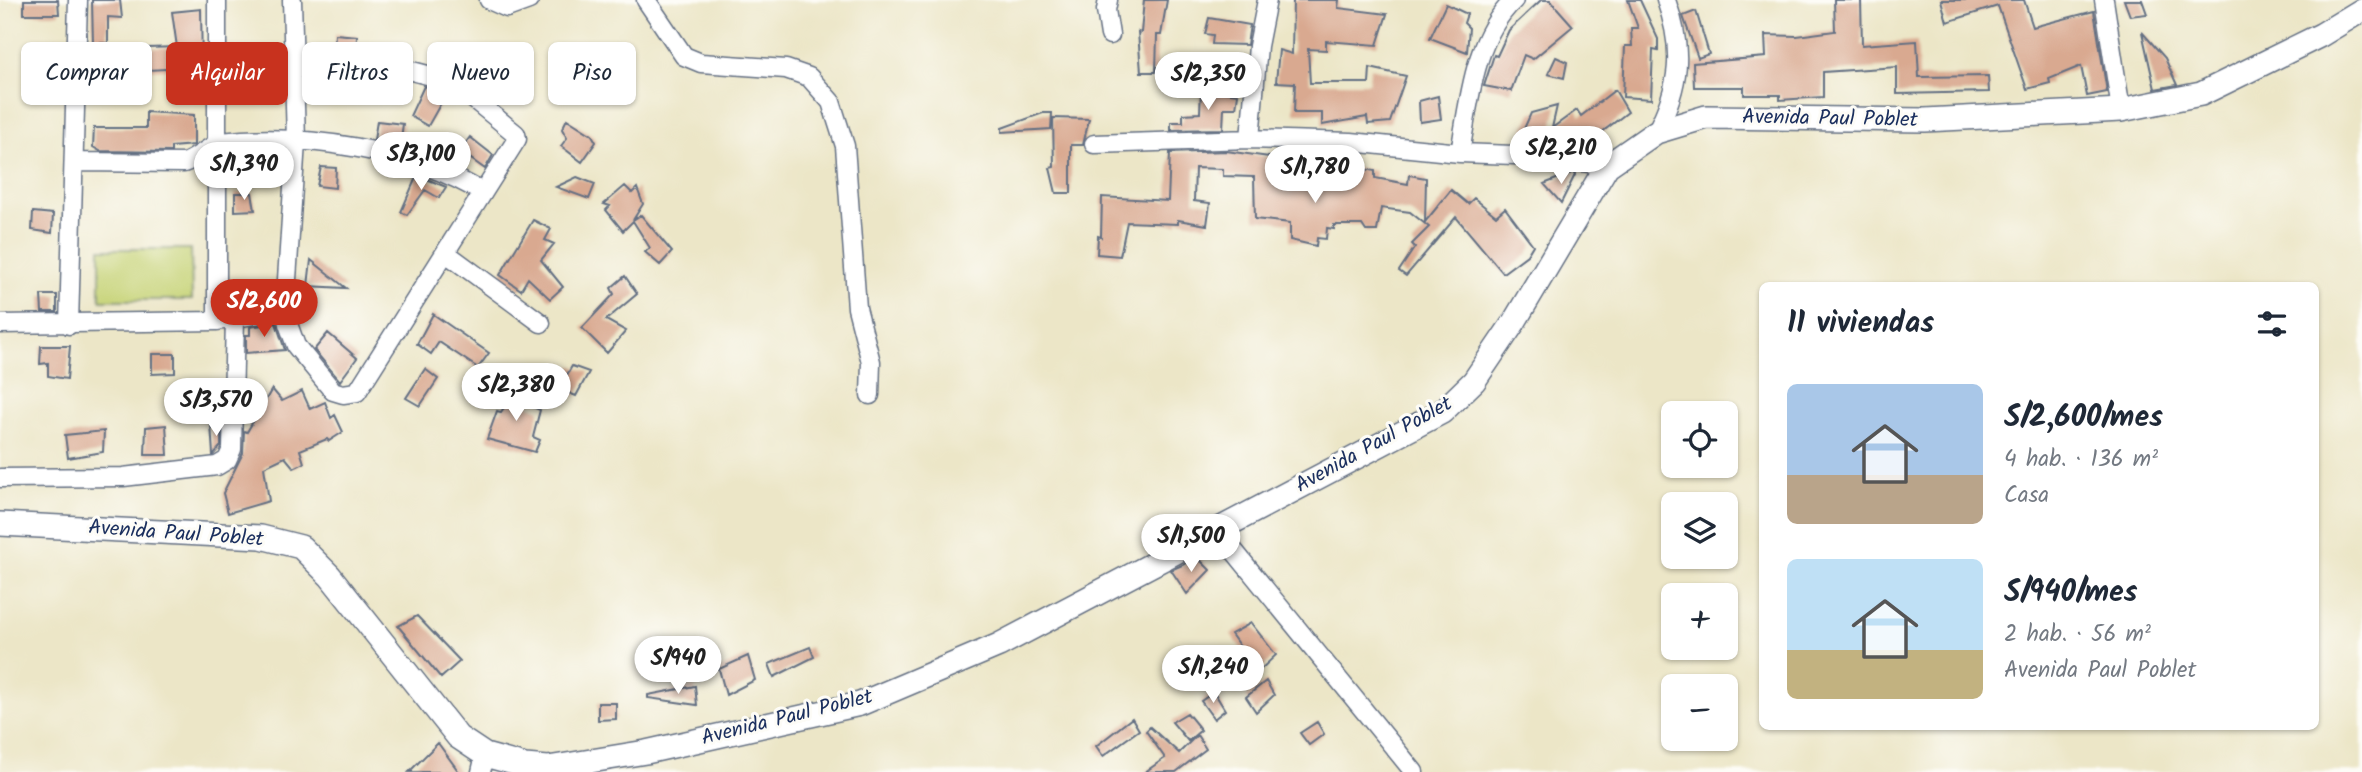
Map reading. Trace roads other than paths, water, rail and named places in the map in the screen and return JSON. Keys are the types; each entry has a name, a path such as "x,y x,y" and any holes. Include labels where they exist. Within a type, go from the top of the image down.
{"main road":[{"name":"Avenida Paul Poblet","path":"0,524 261,537 301,547 330,576 457,737 483,763 548,768 575,765 860,704 999,645 1442,412 1460,397 1514,322 1607,166 1656,132 1706,117 1924,120 2121,110 2201,94 2321,35 2362,10"}],"street":[{"path":"69,324 78,0"},
{"path":"217,0 217,42"},
{"path":"288,68 294,68 412,71 460,88 516,134 517,139 356,392 343,394 333,391 296,346 285,310 296,142 294,68 292,0"},
{"path":"489,0 507,8 529,0"},
{"path":"646,0 684,56 701,63 786,69 809,77 831,102 845,146 857,308 871,362 870,396"},
{"path":"1108,0 1106,10 1110,35"},
{"path":"1250,139 1258,46 1267,0"},
{"path":"1461,153 1473,76 1502,12 1514,0"},
{"path":"1656,132 1673,100 1677,71 1676,36 1666,0"},
{"path":"2104,0 2121,110"},
{"path":"217,105 217,321"},
{"path":"1094,144 1250,139 1352,142 1461,153 1543,156 1607,166"},
{"path":"75,162 184,163 198,158 218,142 296,142 400,158 453,174 483,193"},
{"path":"446,253 541,323"},
{"path":"0,324 217,321 285,310"},
{"path":"0,478 123,477 217,466 227,460 232,449 235,318"},
{"path":"1217,530 1414,772"}]}
